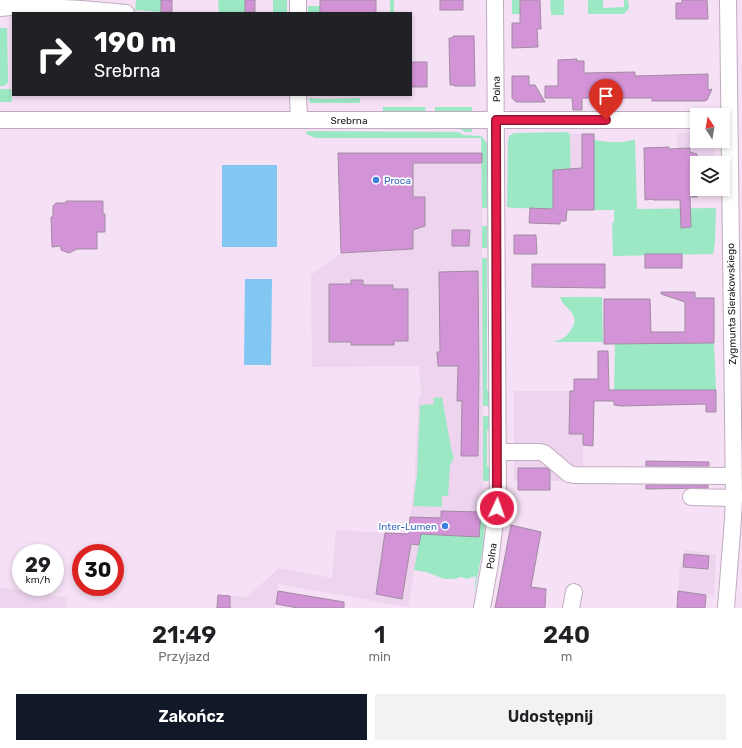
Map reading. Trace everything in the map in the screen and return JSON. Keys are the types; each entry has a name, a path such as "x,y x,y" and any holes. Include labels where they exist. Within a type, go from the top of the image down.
{"street":[{"path":"298,0 298,12"},
{"name":"Polna","path":"482,608 497,508 498,452 495,0"},
{"name":"Zygmunta Sierakowskiego","path":"726,608 734,498 731,120 728,0"},
{"path":"0,8 24,6 115,12"},
{"path":"298,96 298,120"},
{"name":"Srebrna","path":"0,120 690,120"},
{"path":"498,452 544,453 569,474 575,476 733,476"},
{"path":"691,497 734,498"},
{"path":"571,608 574,592"}],"shaded area":[{"path":"677,133 690,133 690,148 714,148 715,156 690,156 690,166 678,170"},
{"path":"570,134 594,134 594,210 571,209"},
{"path":"482,163 483,486 479,537 421,534 408,607 279,584 275,608 217,608 218,595 247,597 279,568 332,578 336,530 409,534 415,474 418,403 421,393 419,366 312,367 311,275 341,253 338,164"},
{"path":"514,391 583,391 583,469 593,481 514,481"},
{"path":"685,550 716,554 714,595 678,591 680,567 683,567"},
{"path":"0,587 12,589 12,596 55,596 67,598 66,608 0,608"}],"green space":[{"path":"136,0 161,0 162,12 135,10"},
{"path":"218,0 245,0 245,12 219,12"},
{"path":"273,0 287,0 287,12 273,12"},
{"path":"390,0 394,0 394,12 390,12"},
{"path":"512,0 520,0 520,14 512,14"},
{"path":"550,0 564,0 564,15 551,15"},
{"path":"588,0 603,0 603,8 624,7 624,0 628,0 629,8 624,14 588,14"},
{"path":"308,6 321,6 320,12 308,12"},
{"path":"0,28 7,28 8,82 5,86 0,86"},
{"path":"0,89 11,89 12,102 0,102"},
{"path":"309,98 360,98 360,103 310,103"},
{"path":"383,107 425,107 426,114 383,112"},
{"path":"435,107 472,107 472,114 437,114"},
{"path":"309,126 472,127 472,132 465,132 460,129 308,128"},
{"path":"307,131 458,132 464,135 481,136 487,143 487,208 482,208 481,138 315,138 306,134"},
{"path":"567,132 570,134 571,209 507,207 509,136 514,133"},
{"path":"635,139 637,209 716,208 715,243 713,254 613,256 612,222 614,223 614,210 594,210 594,140 620,142"},
{"path":"482,226 487,226 487,248 482,248"},
{"path":"482,258 487,258 487,390 492,395 492,402 488,406 483,406"},
{"path":"560,297 602,297 603,342 553,342 567,335 573,327 575,320 570,310 562,302"},
{"path":"714,343 716,390 614,390 615,344"},
{"path":"442,397 454,458 450,465 448,496 442,496 442,507 413,506 417,474 420,405 434,404 433,398"},
{"path":"483,416 488,416 492,420 492,426 487,431 487,465 492,470 492,477 488,481 483,481"},
{"path":"483,491 488,491 492,495 492,502 486,506 483,548 474,595 476,576 467,579 461,577 445,579 426,572 414,570 421,534 479,537"}],"water":[{"path":"222,165 277,165 277,247 222,247"},
{"path":"245,279 272,279 271,365 244,365"}],"building":[{"path":"161,0 172,0 172,12 161,12"},
{"path":"245,0 255,0 255,12 245,12"},
{"path":"320,0 376,0 376,12 320,12"},
{"path":"440,0 463,0 463,10 440,10"},
{"path":"520,0 540,0 541,29 537,29 538,47 512,48 512,23 520,23"},
{"path":"682,0 707,0 708,19 676,19 676,3 682,3"},
{"path":"453,36 474,36 475,86 450,85 449,38 453,38"},
{"path":"577,59 577,61 584,61 584,73 635,72 635,76 708,74 708,90 712,89 707,100 704,101 652,101 652,98 582,98 582,110 573,110 572,98 545,98 545,86 558,86 558,60"},
{"path":"412,62 427,62 427,87 412,87"},
{"path":"512,76 529,76 529,85 535,85 545,102 516,102 512,98"},
{"path":"582,134 594,134 594,210 567,210 566,221 560,221 560,224 529,223 530,208 553,209 553,170 582,168"},
{"path":"644,148 690,148 690,152 697,154 697,156 690,156 690,196 697,196 690,197 691,227 681,228 680,200 645,200"},
{"path":"338,153 482,153 482,163 413,163 413,197 425,197 425,226 413,230 413,249 341,253"},
{"path":"66,201 103,201 105,232 97,232 97,249 77,249 69,253 61,250 61,246 52,247 51,217 53,217 53,206 56,203 66,203"},
{"path":"452,230 470,230 469,246 452,246"},
{"path":"514,235 536,235 537,254 514,254"},
{"path":"645,254 682,254 682,268 645,268"},
{"path":"532,264 605,264 605,288 532,287"},
{"path":"478,271 478,456 461,456 462,401 457,401 458,366 438,366 437,352 440,352 439,272"},
{"path":"351,280 363,280 363,285 393,285 393,289 408,289 408,341 394,341 394,345 351,345 351,342 329,342 329,284 351,284"},
{"path":"661,292 695,292 695,298 714,298 714,343 604,344 604,299 650,299 651,332 685,332 685,302 661,294"},
{"path":"598,351 608,351 609,390 716,390 716,412 706,412 706,404 621,406 614,405 614,401 594,401 593,446 583,445 583,434 569,434 570,391 574,391 574,379 598,379"},
{"path":"646,461 709,462 709,466 646,466"},
{"path":"518,468 547,468 550,470 550,490 518,490"},
{"path":"646,485 708,485 708,488 646,489"},
{"path":"441,511 481,512 479,537 421,534 419,545 411,544 402,599 376,594 385,533 409,534 410,517 441,518"},
{"path":"511,525 541,532 531,587 546,589 545,608 495,608"},
{"path":"684,554 709,556 708,569 683,567"},
{"path":"278,591 344,602 344,608 298,608 276,604"},
{"path":"678,591 706,595 705,608 677,608"},
{"path":"218,595 230,596 230,608 217,608"}],"place":[{"name":"Proca","path":"376,180"},
{"name":"Inter-Lumen","path":"445,526"}],"route":[{"path":"497,508 496,120 606,120"}]}
